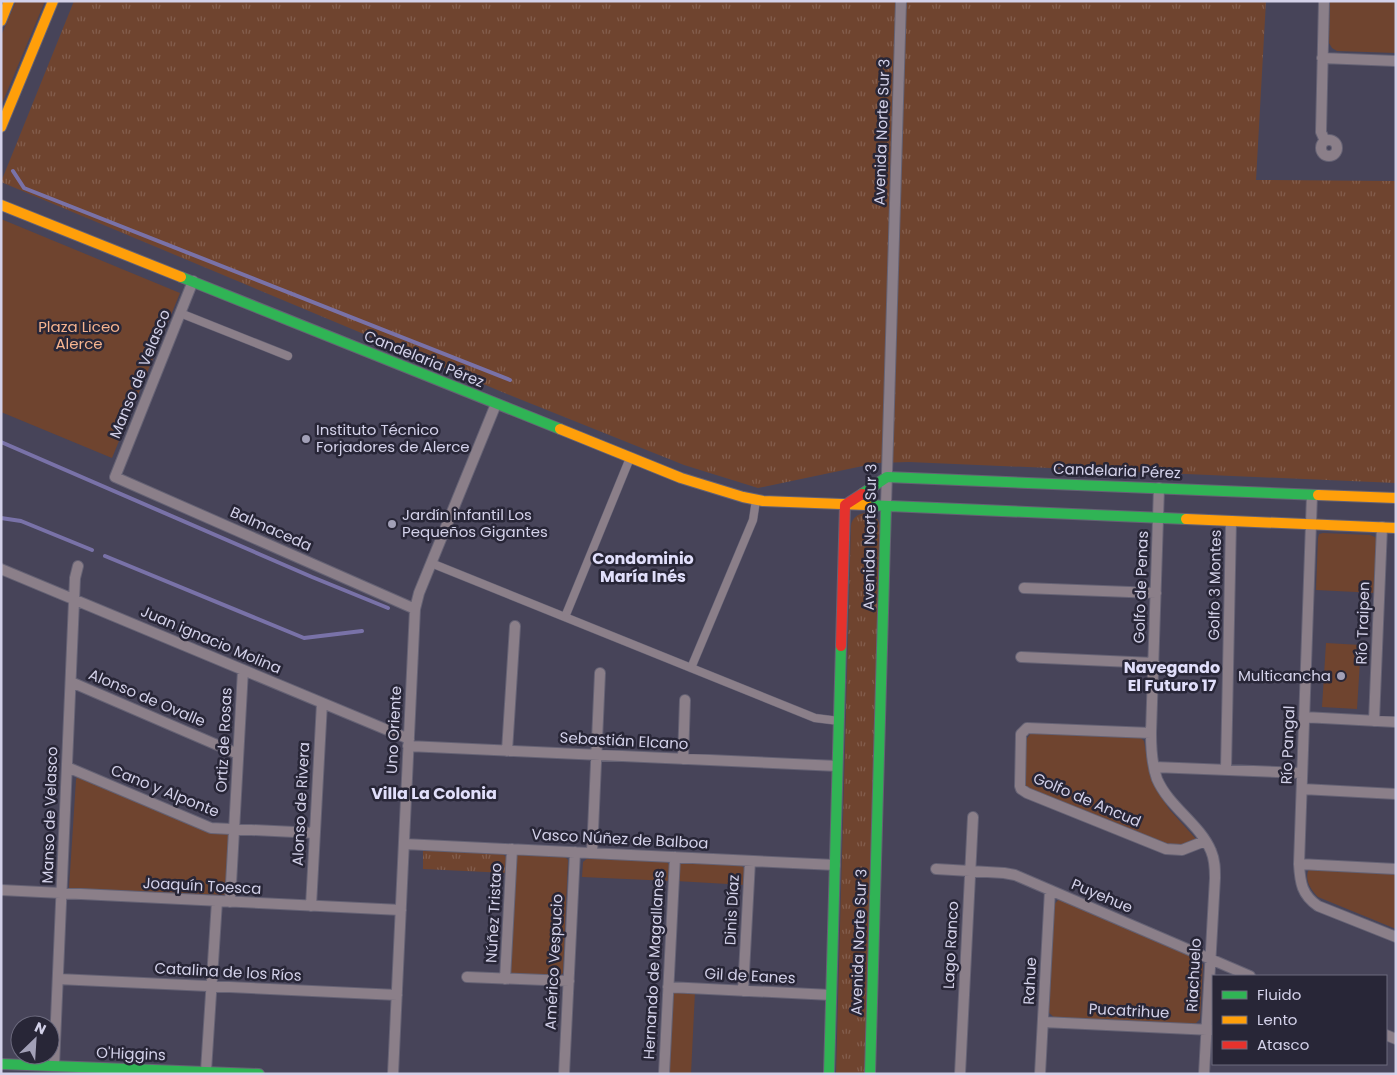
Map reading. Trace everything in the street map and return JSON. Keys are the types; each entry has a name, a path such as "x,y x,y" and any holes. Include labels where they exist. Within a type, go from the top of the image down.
{"street":[{"path":"1,21 10,1"},
{"path":"1,126 53,1"},
{"name":"Avenida Norte Sur 3","path":"870,1074 901,1"},
{"path":"1324,1 1321,132 1325,141"},
{"path":"1322,58 1396,61"},
{"name":"Candelaria Pérez","path":"1,204 681,478 756,500 1396,528"},
{"name":"Manso de Velasco","path":"115,477 192,282"},
{"name":"Uno Oriente","path":"393,1074 415,609 419,593 496,404"},
{"name":"Balmaceda","path":"115,477 415,609"},
{"path":"845,505 887,477"},
{"name":"Candelaria Pérez","path":"887,477 1396,498"},
{"name":"Golfo de Penas","path":"1159,488 1151,733 1154,767 1157,779 1166,795 1205,840 1213,856 1215,878"},
{"name":"Río Pangal","path":"1312,495 1299,864 1303,892 1318,906 1396,937"},
{"name":"Avenida Norte Sur 3","path":"829,1074 845,505"},
{"name":"Golfo 3 Montes","path":"1226,770 1232,521"},
{"name":"Río Traipen","path":"1374,721 1382,528"},
{"name":"Manso de Velasco","path":"54,1066 75,578 78,566"},
{"name":"Juan ignacio Molina","path":"1,570 322,703 409,743"},
{"path":"1024,588 1156,593"},
{"path":"507,751 515,626"},
{"path":"1021,657 1154,663"},
{"name":"Ortiz de Rosas","path":"230,902 243,670"},
{"path":"592,853 600,673"},
{"name":"Alonso de Ovalle","path":"71,682 238,754"},
{"path":"683,759 685,700"},
{"name":"Alonso de Rivera","path":"311,906 322,703"},
{"path":"1304,717 1396,722"},
{"name":"Golfo de Ancud","path":"1151,733 1025,729 1021,734 1021,789 1166,849 1182,850 1205,840"},
{"name":"Sebastián Elcano","path":"409,743 507,751 838,766"},
{"name":"Cano y Alponte","path":"67,767 206,827 315,833"},
{"path":"1154,767 1302,773"},
{"path":"1302,789 1396,794"},
{"name":"Lago Ranco","path":"960,1074 973,817"},
{"name":"Vasco Núñez de Balboa","path":"404,844 835,864"},
{"name":"Núñez Tristao","path":"506,979 512,849"},
{"name":"Américo Vespucio","path":"564,1074 575,852"},
{"name":"Hernando de Magallanes","path":"664,1074 675,857"},
{"name":"Dinis Díaz","path":"743,991 750,861"},
{"path":"1299,864 1396,869"},
{"name":"Puyehue","path":"936,869 1014,875 1248,975"},
{"name":"Riachuelo","path":"1204,1074 1210,1030 1210,959 1215,878"},
{"name":"Joaquín Toesca","path":"1,890 401,910"},
{"name":"Rahue","path":"1040,1074 1050,890"},
{"path":"206,1071 217,901"},
{"path":"467,977 569,982"},
{"name":"Catalina de los Ríos","path":"58,979 397,995"},
{"name":"Gil de Eanes","path":"668,987 831,995"},
{"name":"Pucatrihue","path":"1043,1022 1210,1030"},
{"name":"O'Higgins","path":"1,1064 260,1074"}],"lane":[{"path":"180,313 288,356"},
{"path":"565,617 630,458"},
{"path":"691,668 752,520 756,500"},
{"path":"431,564 815,718 839,721"}],"green space":[{"path":"16,1 45,1 1,106 1,36"},
{"path":"74,1 1266,1 1256,180 1396,181 1396,483 909,462 877,463 758,488 684,465 512,396 1,182"},
{"path":"1330,1 1396,1 1396,53 1337,51 1332,48 1329,43"},
{"name":"Plaza Liceo Alerce","path":"1,219 180,293 112,458 1,412"},
{"path":"867,513 876,518 880,528 865,1074 836,1074 851,526 856,516"},
{"path":"1319,534 1370,535 1375,537 1378,541 1376,593 1316,590 1318,538"},
{"name":"Multicancha","path":"1326,643 1361,645 1357,709 1322,707"},
{"path":"1031,733 1141,738 1144,741 1149,770 1155,787 1169,809 1196,839 1185,846 1169,846 1029,789 1023,782 1025,741"},
{"path":"77,777 210,833 228,833 226,895 69,888"},
{"path":"423,849 501,852 508,859 507,873 423,869"},
{"path":"516,855 564,856 568,860 563,973 558,977 512,974 510,970"},
{"path":"589,857 666,861 670,866 670,881 582,877 583,862"},
{"path":"683,861 740,864 746,870 745,885 676,881 679,864"},
{"path":"1309,869 1396,872 1396,929 1318,897 1309,884 1307,876"},
{"path":"1058,900 1063,900 1199,958 1203,965 1200,1019 1194,1025 1055,1018 1048,1012 1054,905"},
{"path":"679,991 695,992 691,1074 668,1074 672,999 674,993"}],"waterway":[{"path":"13,171 24,188 510,380"},
{"path":"1,442 388,608"},
{"path":"1,518 21,521 92,550"},
{"path":"105,556 304,638 362,631"}],"traffic: fast":[{"path":"181,277 560,429"},
{"path":"862,494 887,477 1318,495"},
{"path":"867,505 1186,519"},
{"path":"870,1074 886,506"},
{"path":"829,1074 841,646"},
{"path":"1,1064 259,1074"}],"traffic: slow":[{"path":"1,21 9,1"},
{"path":"1,127 53,1"},
{"path":"1,205 181,277"},
{"path":"560,429 681,478 743,497 763,501 867,505"},
{"path":"1318,495 1396,498"},
{"path":"1186,519 1396,528"}],"traffic: jam":[{"path":"841,646 845,505 862,494"}],"place":[{"name":"Instituto Técnico Forjadores de Alerce","path":"306,439"},
{"name":"Jardín infantil Los Pequeños Gigantes","path":"392,524"},
{"name":"Multicancha","path":"1341,676"}],"district":[{"name":"Condominio María Inés","path":"643,567"},
{"name":"Navegando El Futuro 17","path":"1172,676"},
{"name":"Villa La Colonia","path":"434,793"}]}
